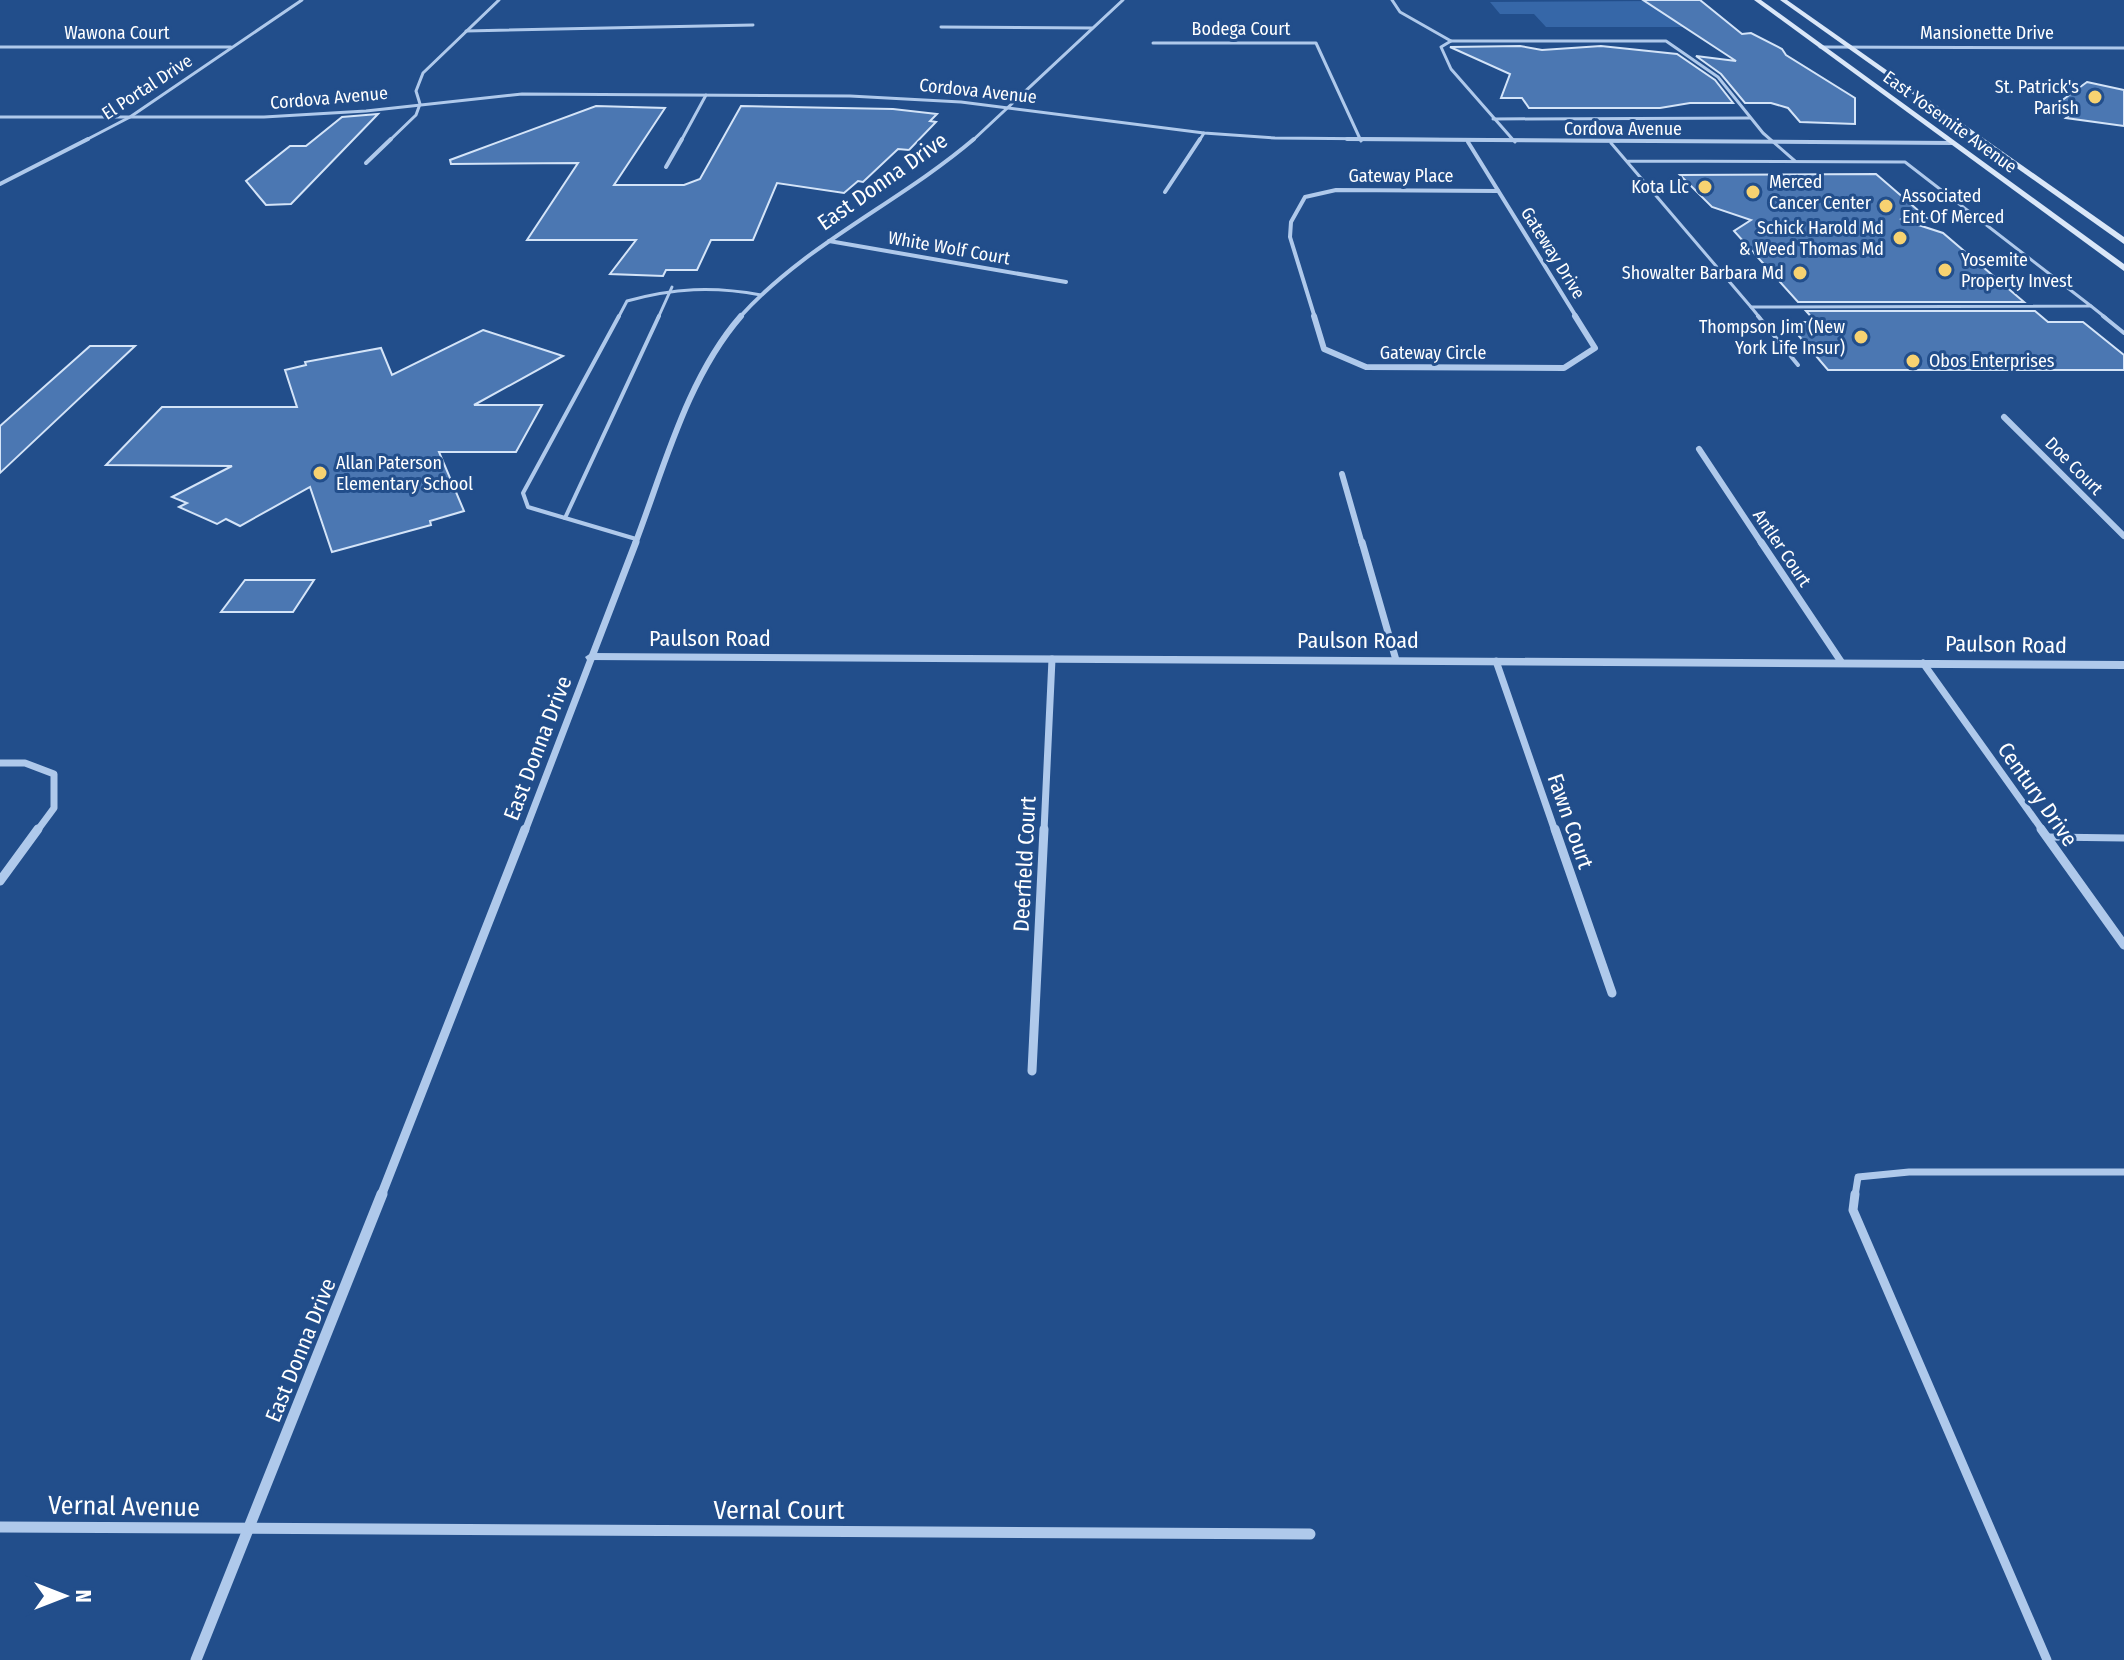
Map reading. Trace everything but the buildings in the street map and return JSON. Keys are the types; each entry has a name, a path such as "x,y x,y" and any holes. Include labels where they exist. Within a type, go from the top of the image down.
{"main road":[{"name":"East Yosemite Avenue","path":"1757,0 2124,268"},
{"name":"East Yosemite Avenue","path":"1783,0 2124,241"},
{"path":"1953,143 1975,151 2046,198 2077,208"}],"street":[{"name":"El Portal Drive","path":"0,184 60,156 130,117 302,0"},
{"path":"366,163 416,115 420,104 416,91 423,73 499,0"},
{"name":"East Donna Drive","path":"196,1660 466,983 687,408 705,372 735,323 761,295 828,241 933,172 1123,0"},
{"path":"466,31 753,25"},
{"path":"941,27 1093,28"},
{"name":"Bodega Court","path":"1153,43 1316,43 1361,141"},
{"name":"Wawona Court","path":"0,47 233,47"},
{"name":"Mansionette Drive","path":"1820,47 2124,48"},
{"name":"Cordova Avenue","path":"0,117 280,117 522,94 878,97 1006,107 1204,133 1361,141 1953,143"},
{"path":"666,167 706,95"},
{"path":"1165,192 1204,133"},
{"name":"Gateway Drive","path":"1468,142 1595,348 1564,368"},
{"name":"Gateway Place","path":"1305,197 1336,190 1498,191"},
{"name":"Gateway Circle","path":"1305,197 1291,222 1290,237 1324,349 1366,367 1564,368"},
{"name":"White Wolf Court","path":"828,241 1066,282"},
{"name":"Doe Court","path":"2004,417 2124,536"},
{"name":"Antler Court","path":"1699,449 1842,663"},
{"path":"1342,474 1396,660"},
{"name":"Paulson Road","path":"591,657 2124,665"},
{"name":"Deerfield Court","path":"1032,1071 1052,659"},
{"name":"Fawn Court","path":"1496,661 1612,993"},
{"name":"Century Drive","path":"1923,663 2124,945"},
{"path":"0,763 25,763 54,774 54,808 0,881"},
{"name":"Vernal Avenue","path":"0,1527 248,1529"},
{"name":"Vernal Court","path":"248,1529 1310,1534"}],"lane":[{"path":"1392,0 1400,12 1451,41 1666,41 1718,77 1751,118 1795,161"},
{"path":"1451,41 1441,47 1451,69 1515,142"},
{"path":"1493,119 1751,118"},
{"path":"1611,143 1798,365"},
{"path":"1627,161 1905,162 2124,333"},
{"path":"636,539 528,507 523,493 627,301 672,287 717,285 761,295"},
{"path":"565,518 672,287"},
{"path":"1751,307 2091,306"},
{"path":"2047,837 2124,838"},
{"path":"2047,1660 1853,1210 1858,1177 1909,1172 2124,1172"}],"shaded area":[{"path":"1657,1 1687,27 1546,27 1534,14 1500,14 1490,2"}],"place":[{"name":"St. Patrick's Parish","path":"2095,97"},
{"name":"Kota Llc","path":"1705,187"},
{"name":"Merced Cancer Center","path":"1753,192"},
{"name":"Associated Ent Of Merced","path":"1886,206"},
{"name":"Schick Harold Md & Weed Thomas Md","path":"1900,238"},
{"name":"Yosemite Property Invest","path":"1945,270"},
{"name":"Showalter Barbara Md","path":"1800,273"},
{"name":"Thompson Jim (New York Life Insur)","path":"1861,337"},
{"name":"Obos Enterprises","path":"1913,361"},
{"name":"Allan Paterson Elementary School","path":"320,473"}]}
